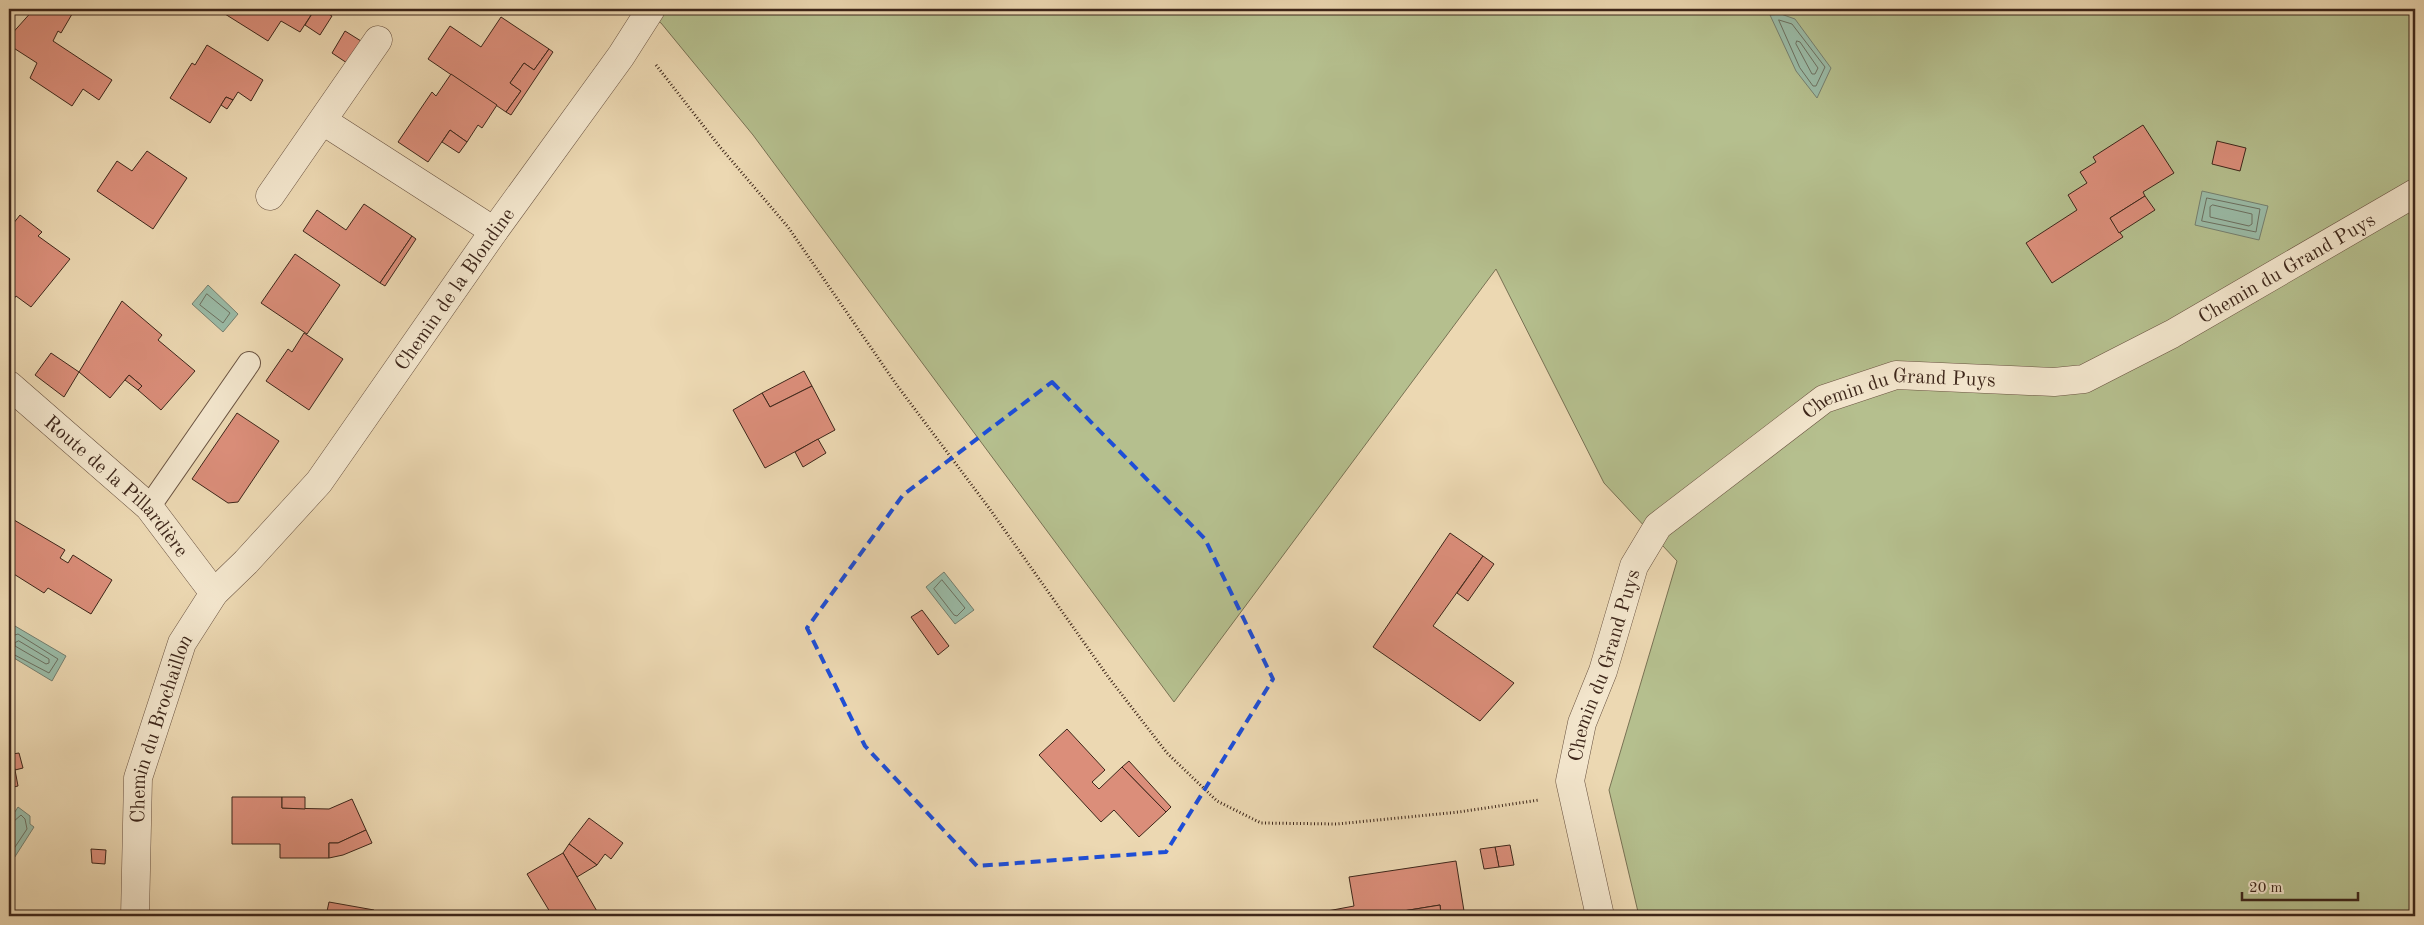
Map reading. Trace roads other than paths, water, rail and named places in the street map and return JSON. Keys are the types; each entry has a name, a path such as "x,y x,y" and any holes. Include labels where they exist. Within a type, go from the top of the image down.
{"street":[{"name":"Chemin de la Blondine","path":"246,562 319,482 494,231 634,36 651,9"},
{"path":"270,196 378,40"},
{"path":"323,121 494,231"},
{"name":"Chemin du Grand Puys","path":"1600,916 1570,781 1582,723 1603,671 1634,566 1658,526 1824,399 1896,375 2054,382 2084,379 2172,334 2415,193"},
{"name":"Route de la Pillardière","path":"9,385 149,507 214,593"},
{"name":"Chemin du Brochaillon","path":"135,916 138,778 182,643 214,593 246,562"}],"lane":[{"path":"149,507 249,363"}],"water":[{"path":"1781,14 1795,19 1831,68 1817,98 1796,71 1770,15"},
{"path":"2202,191 2268,206 2259,240 2195,225"},
{"path":"208,285 238,314 223,332 192,304"},
{"path":"944,572 974,610 955,624 926,587"},
{"path":"15,626 66,656 52,681 9,655 9,636"},
{"path":"18,807 30,816 30,824 34,827 9,866 9,821"}]}
